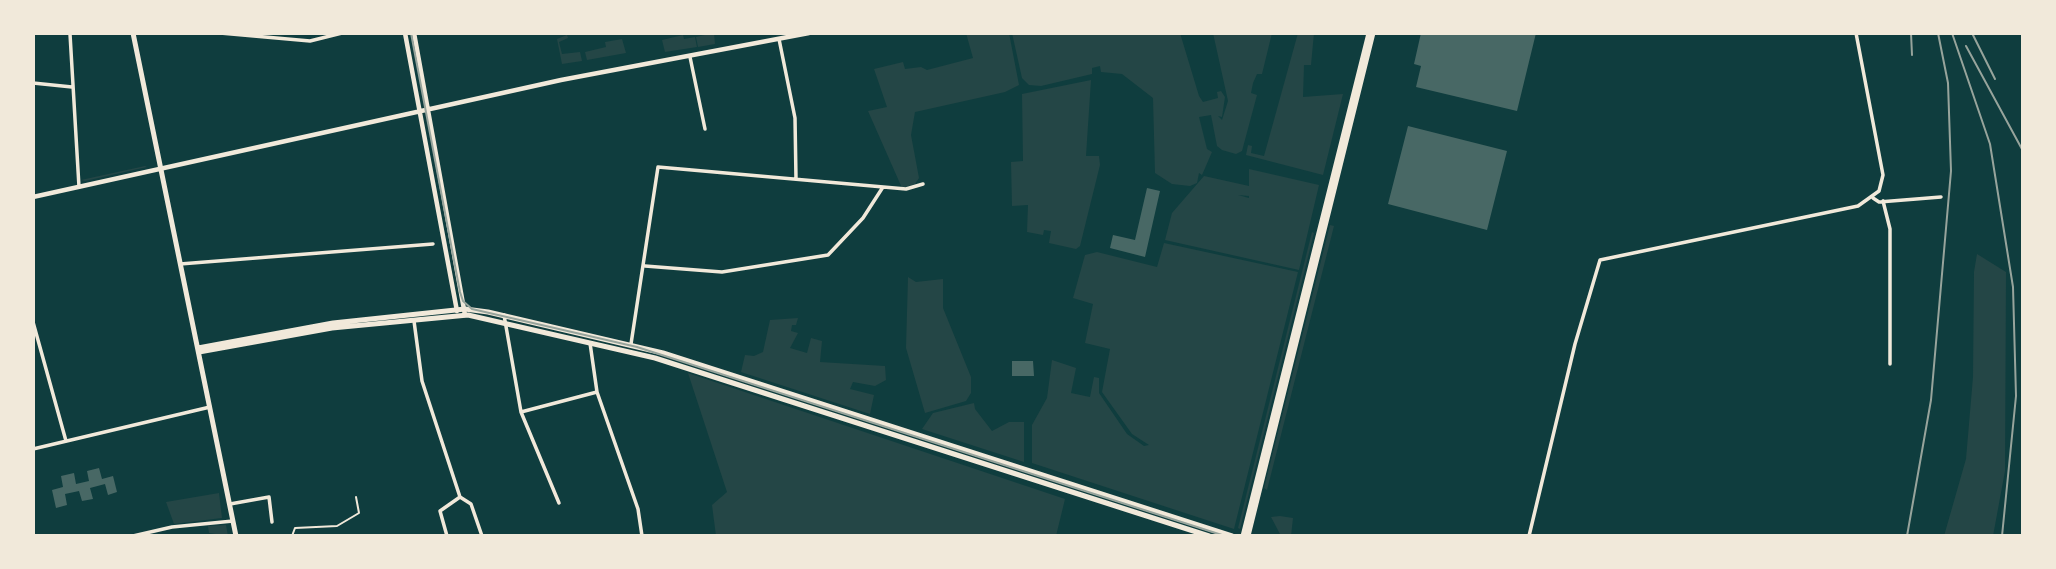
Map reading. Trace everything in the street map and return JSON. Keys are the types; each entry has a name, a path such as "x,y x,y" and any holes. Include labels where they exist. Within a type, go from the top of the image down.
{"main road":[{"path":"133,33 236,536"},
{"path":"1245,536 1371,33"},
{"path":"465,312 505,323 631,344 1232,536"},
{"path":"198,350 332,328 465,312 504,315 655,358 1209,536"},
{"path":"198,350 333,323 457,313"}],"street":[{"path":"220,33 310,41 342,33"},
{"path":"405,33 457,313"},
{"path":"414,33 465,312"},
{"path":"33,197 561,80 809,33"},
{"path":"1529,536 1575,344 1600,260 1858,206 1873,198 1881,188 1883,176 1856,33"},
{"path":"70,34 79,187"},
{"path":"779,39 795,118 796,180"},
{"path":"690,57 705,129"},
{"path":"33,83 72,87"},
{"path":"631,344 658,167 906,189 923,184"},
{"path":"645,266 722,272 828,255 863,218 883,187"},
{"path":"1873,198 1883,201 1941,197"},
{"path":"1883,201 1890,229 1890,364"},
{"path":"180,264 433,244"},
{"path":"504,315 520,412 559,503"},
{"path":"414,319 422,381 460,497 471,504 482,536"},
{"path":"33,322 66,441"},
{"path":"590,338 597,392 638,509 642,536"},
{"path":"520,412 597,392"},
{"path":"33,449 210,407"},
{"path":"230,503 269,497 272,522"},
{"path":"447,536 440,511 460,497"},
{"path":"133,536 172,527 233,521"}],"lane":[{"path":"292,536 295,528 337,526 359,513 356,496"}],"shaded area":[{"path":"714,33 715,44 698,47 696,37"},
{"path":"966,33 1009,33 1019,85 1005,92 915,112 911,135 919,178 915,184 902,188 868,111 887,107 874,69 903,62 905,69 921,67 927,70 973,58"},
{"path":"1012,33 1180,33 1203,102 1218,98 1217,92 1221,91 1225,97 1222,117 1218,116 1222,120 1228,101 1213,33 1272,33 1262,74 1257,74 1253,83 1251,93 1257,95 1242,151 1236,154 1222,150 1217,146 1211,115 1199,117 1207,149 1212,152 1202,175 1199,173 1197,183 1190,186 1172,184 1155,173 1153,98 1122,74 1101,72 1100,66 1092,68 1092,74 1041,86 1029,85 1022,78"},
{"path":"1298,33 1314,33 1311,65 1304,65 1303,97 1343,94 1323,175 1246,155 1248,145 1252,146 1251,153 1264,156"},
{"path":"567,35 568,38 559,42 562,54 580,52 582,61 562,64 557,39"},
{"path":"683,35 684,39 695,37 697,47 665,52 662,40"},
{"path":"622,39 626,53 587,60 585,52 606,47 605,42"},
{"path":"1091,80 1086,156 1099,156 1100,165 1080,246 1076,249 1049,243 1051,231 1044,230 1043,235 1027,232 1028,205 1012,206 1011,162 1023,161 1022,94"},
{"path":"145,166 147,167 81,180"},
{"path":"1249,169 1319,185 1299,270 1165,240 1172,213 1204,176 1249,186"},
{"path":"1330,225 1334,226 1267,490 1264,488"},
{"path":"1312,232 1314,233 1240,529 1238,528"},
{"path":"1164,243 1298,272 1234,529 1032,463 1032,425 1047,398 1052,360 1076,368 1071,393 1090,397 1094,377 1099,378 1099,393 1127,434 1144,446 1149,445 1132,434 1102,392 1110,349 1085,343 1093,304 1073,298 1085,255 1097,252 1157,267"},
{"path":"1977,254 2006,272 2005,471 1993,536 1944,536 1966,459 1973,377 1974,272"},
{"path":"908,277 916,282 943,279 943,308 971,377 971,393 966,401 925,413 906,348"},
{"path":"798,318 796,325 792,325 791,331 798,333 790,348 807,353 811,338 822,341 820,362 885,366 886,380 875,386 853,382 850,389 874,395 870,414 741,372 745,355 754,356 763,352 770,320"},
{"path":"688,373 1065,499 1056,536 716,536 712,505 727,492"},
{"path":"974,403 975,409 992,431 1009,422 1024,422 1024,462 922,429 933,413"},
{"path":"219,493 222,518 174,524 166,502"},
{"path":"1271,517 1293,518 1291,536 1281,536"},
{"path":"226,525 228,536 209,533 208,526"}],"building":[{"path":"1421,33 1536,33 1517,111 1416,87 1421,66 1414,64"},
{"path":"1408,126 1507,151 1487,230 1388,204"},
{"path":"1147,188 1160,191 1145,257 1110,248 1113,235 1135,240"},
{"path":"1012,361 1033,361 1034,376 1012,376"},
{"path":"99,468 102,479 113,476 117,492 108,495 105,484 90,488 93,499 82,501 79,491 65,494 67,505 56,508 52,490 63,487 61,476 74,473 76,484 89,481 87,471"}],"tram line":[{"path":"411,33 460,292 463,301 472,309 637,347 1225,536"}],"railway":[{"path":"1911,33 1912,55"},
{"path":"1907,536 1931,400 1951,171 1948,83 1938,33"},
{"path":"1952,33 1990,144 2013,287 2016,396 2002,536"},
{"path":"1972,33 1995,79"},
{"path":"1966,46 2023,151"}]}
